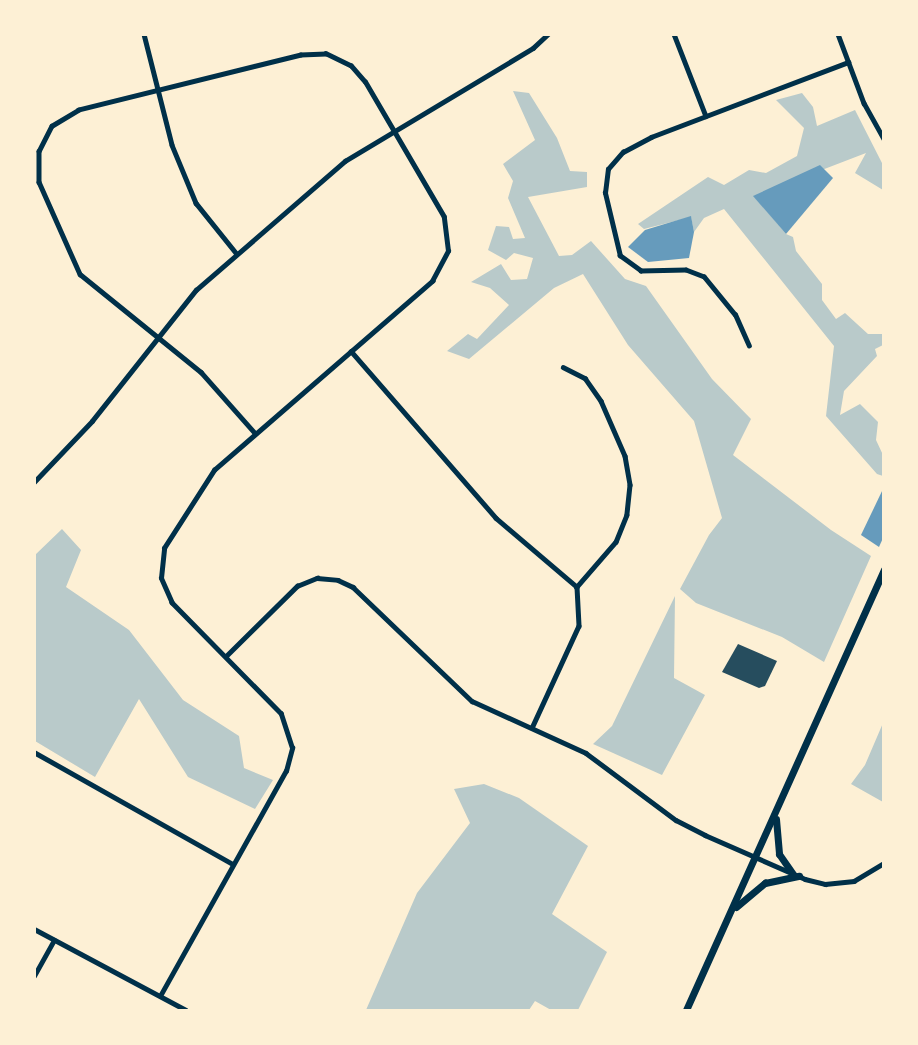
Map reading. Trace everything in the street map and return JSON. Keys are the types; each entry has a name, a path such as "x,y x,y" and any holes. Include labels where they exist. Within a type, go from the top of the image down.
{"main road":[{"path":"686,1011 757,858 884,569"},
{"path":"776,814 776,844 783,863 796,875"},
{"path":"732,911 765,883 796,875"}],"street":[{"path":"144,34 172,145 196,203 237,254"},
{"path":"34,482 92,421 196,290 237,254 345,161 533,48 548,34"},
{"path":"674,34 706,116"},
{"path":"838,34 848,62 884,139"},
{"path":"160,996 286,771 292,748 282,714 172,603 161,578 161,557 169,537 210,474 432,281 448,251 444,217 394,131 361,76 334,57 301,55 66,115 44,138 37,166 41,186 80,274 201,372 255,434"},
{"path":"749,346 735,315 704,277 686,270 648,273 632,267 620,256 612,228 605,186 612,163 644,141 848,62"},
{"path":"351,351 496,518 577,587 581,602 579,626 532,728"},
{"path":"563,367 585,378 601,402 625,456 630,485 627,515 616,542 577,587"},
{"path":"226,656 297,586 317,578 334,579 353,587 465,696 594,757 676,820 796,875 825,884 846,883 884,863"},
{"path":"34,752 233,864"},
{"path":"34,929 186,1011"},
{"path":"34,976 54,940"}],"shaded area":[{"path":"513,91 529,93 557,138 570,171 587,172 587,187 528,197 559,256 572,255 591,241 625,279 646,286 712,379 751,419 733,455 831,530 871,556 824,662 782,637 696,603 680,589 709,535 722,518 694,421 628,345 583,274 554,288 469,359 447,351 468,334 477,339 509,305 490,288 471,282 501,264 511,280 527,279 533,258 514,253 506,260 488,250 496,226 509,227 513,239 525,238 508,198 513,181 503,164 535,140"},
{"path":"802,93 813,107 817,126 855,110 883,165 883,190 855,173 866,153 754,196 786,234 793,237 796,251 822,284 822,300 836,319 845,313 868,334 883,334 883,345 875,349 877,356 844,391 840,415 860,404 878,422 876,440 883,455 883,476 877,474 826,416 834,346 724,209 704,218 694,232 691,217 644,229 638,224 708,177 724,185 749,170 766,173 797,156 804,128 776,100"},
{"path":"62,529 81,550 66,587 129,630 183,700 239,736 244,768 273,780 255,809 188,777 139,699 95,777 35,741 35,555"},
{"path":"675,596 674,678 705,695 662,775 593,744 612,726"},
{"path":"883,723 883,802 851,784 865,765"},
{"path":"484,784 519,798 588,846 552,914 607,952 578,1010 551,1010 535,1001 529,1010 366,1010 417,893 470,823 454,789"}],"water":[{"path":"820,165 833,178 786,234 753,196"},
{"path":"691,216 694,232 689,258 648,262 628,247 645,230"},
{"path":"883,489 883,538 879,547 861,535"}],"building":[{"path":"738,644 777,661 765,686 759,688 722,672"}]}
